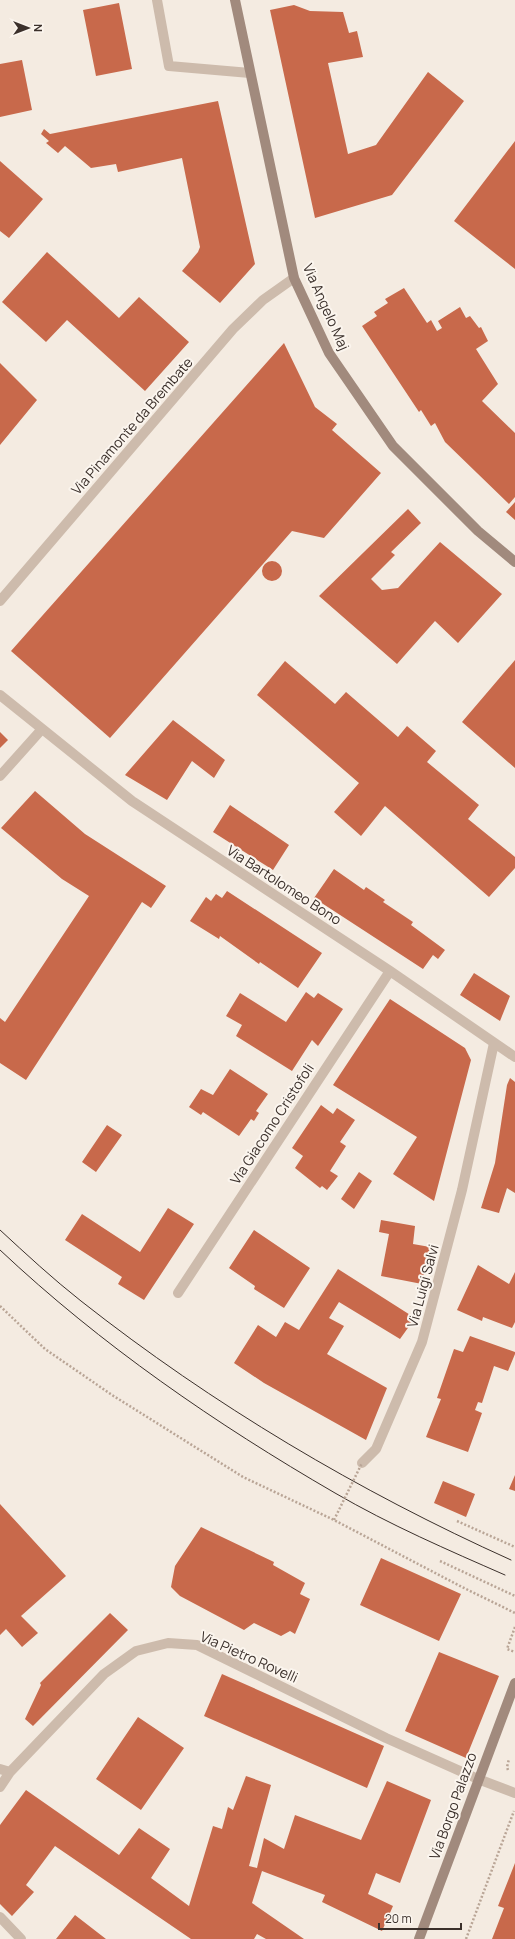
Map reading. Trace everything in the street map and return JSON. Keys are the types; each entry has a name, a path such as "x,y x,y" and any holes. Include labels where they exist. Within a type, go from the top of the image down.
{"main road":[{"name":"Via Angelo Maj","path":"235,0 294,278 329,353 393,446 478,531 515,562"},
{"name":"Via Borgo Palazzo","path":"419,1939 515,1683"}],"street":[{"path":"157,0 169,66 250,73"},
{"name":"Via Pinamonte da Brembate","path":"0,601 233,329 263,300 294,278"},
{"name":"Via Bartolomeo Bono","path":"0,695 132,801 390,971 515,1058"},
{"path":"0,776 42,729"},
{"name":"Via Giacomo Cristofoli","path":"178,1293 390,971"},
{"name":"Via Luigi Salvi","path":"362,1463 376,1449 422,1342 462,1190 494,1043"},
{"name":"Via Pietro Rovelli","path":"0,1787 10,1772 104,1674 136,1651 168,1643 197,1646 227,1659 386,1738 478,1779 515,1793"},
{"path":"0,1769 10,1772"},
{"path":"0,1918 21,1939"}],"path":[{"path":"0,1306 45,1349 112,1394 243,1477 334,1520 515,1613"},
{"path":"334,1520 362,1463"},
{"path":"456,1521 515,1547"},
{"path":"440,1561 515,1596"},
{"path":"515,1627 507,1649 515,1652"},
{"path":"509,1773 507,1767 511,1754"},
{"path":"466,1939 515,1807"}],"building":[{"path":"119,3 132,69 96,76 83,10"},
{"path":"294,5 310,11 343,12 349,33 357,31 363,57 328,63 348,154 376,145 428,72 464,101 392,195 315,218 270,10"},
{"path":"22,60 32,110 0,117 0,64"},
{"path":"218,101 255,264 220,303 182,271 198,252 200,247 182,158 118,172 116,164 91,168 65,146 58,153 46,143 49,141 41,134 44,129 50,134"},
{"path":"515,141 515,269 454,221"},
{"path":"0,161 43,199 9,238 0,231"},
{"path":"47,252 119,318 139,297 189,342 145,391 67,320 46,342 2,302"},
{"path":"404,288 427,323 431,320 437,331 442,328 438,321 460,307 466,318 470,316 479,328 481,327 488,341 476,349 498,384 482,401 515,433 515,497 509,504 445,442 435,423 431,426 421,410 419,412 362,326 377,316 374,312 388,303 385,299"},
{"path":"284,343 315,407 337,424 332,430 381,473 324,538 292,531 110,738 11,651"},
{"path":"0,363 37,400 0,445"},
{"path":"515,502 515,520 506,512"},
{"path":"408,509 421,523 391,552 395,555 371,579 382,590 398,588 440,542 502,594 458,643 435,621 397,664 319,596"},
{"path":"268,561 276,561 282,567 282,575 276,581 268,581 262,575 262,567"},
{"path":"515,660 515,768 462,722"},
{"path":"285,661 335,704 346,692 398,737 407,726 436,751 427,762 479,805 468,819 515,857 515,868 489,897 385,806 361,836 334,812 359,783 257,695"},
{"path":"173,720 225,760 214,778 192,761 167,800 125,775"},
{"path":"0,732 8,740 0,748"},
{"path":"35,791 85,834 166,886 151,908 142,902 26,1080 0,1063 0,1018 5,1022 89,896 62,879 1,828"},
{"path":"230,805 289,845 273,870 213,832"},
{"path":"334,869 364,890 366,887 385,900 383,902 413,922 411,925 445,950 438,959 433,955 423,969 314,898"},
{"path":"227,891 322,953 298,988 260,962 259,964 220,936 219,939 190,921 206,897 211,901 216,894 222,898"},
{"path":"474,973 510,996 500,1021 460,995"},
{"path":"306,992 314,998 318,993 343,1009 318,1046 312,1040 292,1071 236,1036 242,1025 226,1016 240,993 286,1022"},
{"path":"390,999 465,1048 471,1060 434,1201 393,1174 417,1137 333,1085"},
{"path":"230,1069 268,1094 256,1111 259,1113 254,1121 251,1119 239,1136 203,1112 201,1115 189,1107 201,1089 213,1095"},
{"path":"510,1078 515,1082 515,1193 507,1188 499,1213 481,1208 495,1163 507,1085"},
{"path":"321,1105 333,1114 337,1108 355,1120 340,1142 346,1146 330,1171 338,1176 327,1190 322,1186 320,1188 295,1168 303,1156 292,1148"},
{"path":"107,1125 122,1135 96,1172 82,1162"},
{"path":"359,1172 372,1181 354,1209 341,1199"},
{"path":"168,1208 194,1224 144,1300 118,1284 122,1277 65,1240 82,1214 140,1252"},
{"path":"381,1220 415,1226 413,1244 430,1247 422,1284 381,1276 389,1234 379,1232"},
{"path":"254,1230 310,1268 284,1308 254,1289 255,1286 229,1268"},
{"path":"478,1265 509,1284 515,1272 515,1322 512,1328 483,1317 482,1321 457,1310"},
{"path":"338,1269 415,1318 400,1339 339,1302 329,1318 344,1326 327,1354 387,1388 366,1440 264,1383 234,1363 258,1325 276,1337 285,1322 299,1330"},
{"path":"470,1336 515,1352 515,1354 508,1371 494,1366 482,1403 478,1402 475,1410 482,1413 468,1452 426,1437 441,1399 437,1398 454,1349 463,1352"},
{"path":"515,1475 515,1491 509,1489"},
{"path":"443,1481 475,1494 466,1517 434,1503"},
{"path":"0,1504 66,1576 21,1616 38,1633 22,1647 6,1629 0,1635"},
{"path":"201,1527 274,1562 273,1565 305,1583 300,1594 310,1599 295,1634 290,1631 281,1636 254,1623 244,1630 180,1596 171,1587 175,1566"},
{"path":"381,1558 461,1594 439,1641 360,1605"},
{"path":"110,1613 128,1630 33,1726 25,1719 41,1685 40,1683"},
{"path":"439,1652 499,1676 466,1758 405,1731"},
{"path":"222,1674 384,1746 367,1788 204,1716"},
{"path":"138,1717 184,1748 141,1810 96,1779"},
{"path":"246,1776 271,1785 249,1866 257,1868 264,1838 284,1849 295,1815 361,1840 387,1781 431,1800 400,1883 376,1873 368,1894 393,1906 382,1931 322,1902 325,1895 262,1871 252,1903 304,1939 266,1939 257,1934 254,1939 191,1939 55,1846 26,1885 34,1892 12,1916 0,1904 0,1825 26,1790 119,1855 139,1828 170,1849 151,1878 189,1906 213,1826 222,1829 228,1807 233,1810"},
{"path":"515,1863 515,1939 492,1939 504,1908 498,1906"},
{"path":"75,1915 106,1939 56,1939"}],"tram line":[{"path":"0,1230 81,1301 182,1376 288,1444 343,1475 398,1505 511,1560"},
{"path":"0,1250 78,1318 119,1350 203,1411 291,1467 356,1505 419,1537 505,1575"}]}
